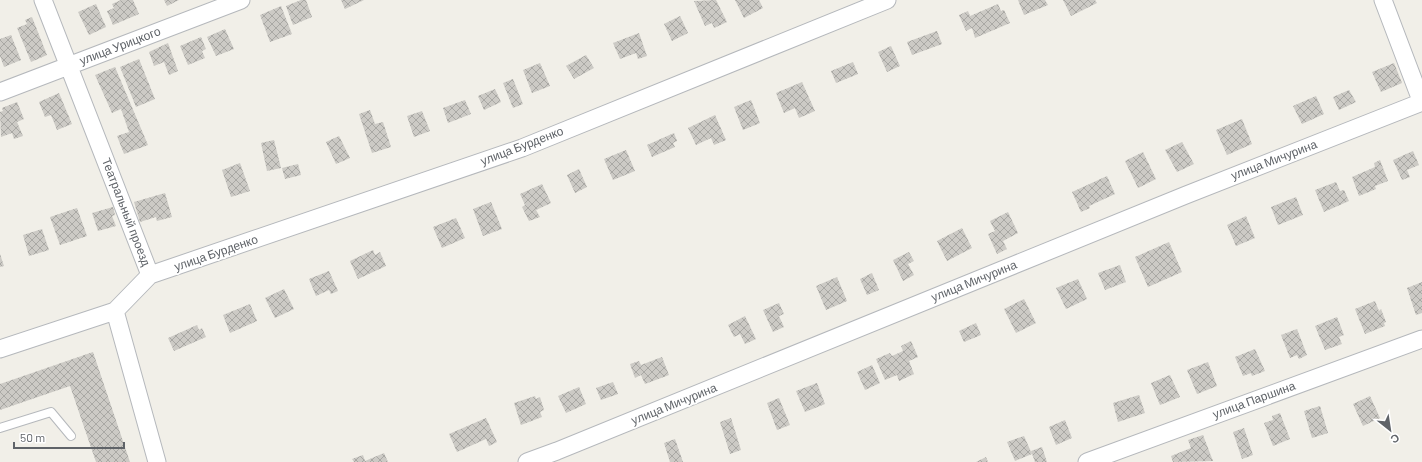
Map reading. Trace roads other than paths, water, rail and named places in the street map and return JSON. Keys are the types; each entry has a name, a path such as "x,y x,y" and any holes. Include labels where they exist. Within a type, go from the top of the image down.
{"street":[{"name":"Театральный проезд","path":"43,0 150,275 115,311"},
{"name":"улица Урицкого","path":"0,92 241,0"},
{"name":"улица Бурденко","path":"150,275 522,148 887,0"},
{"path":"1383,0 1422,103"},
{"name":"улица Мичурина","path":"527,462 559,457 1186,195 1422,103"},
{"path":"0,349 115,311 157,462"},
{"name":"улица Паршина","path":"1087,462 1422,339"}],"lane":[{"path":"0,428 51,412 71,436"}]}
